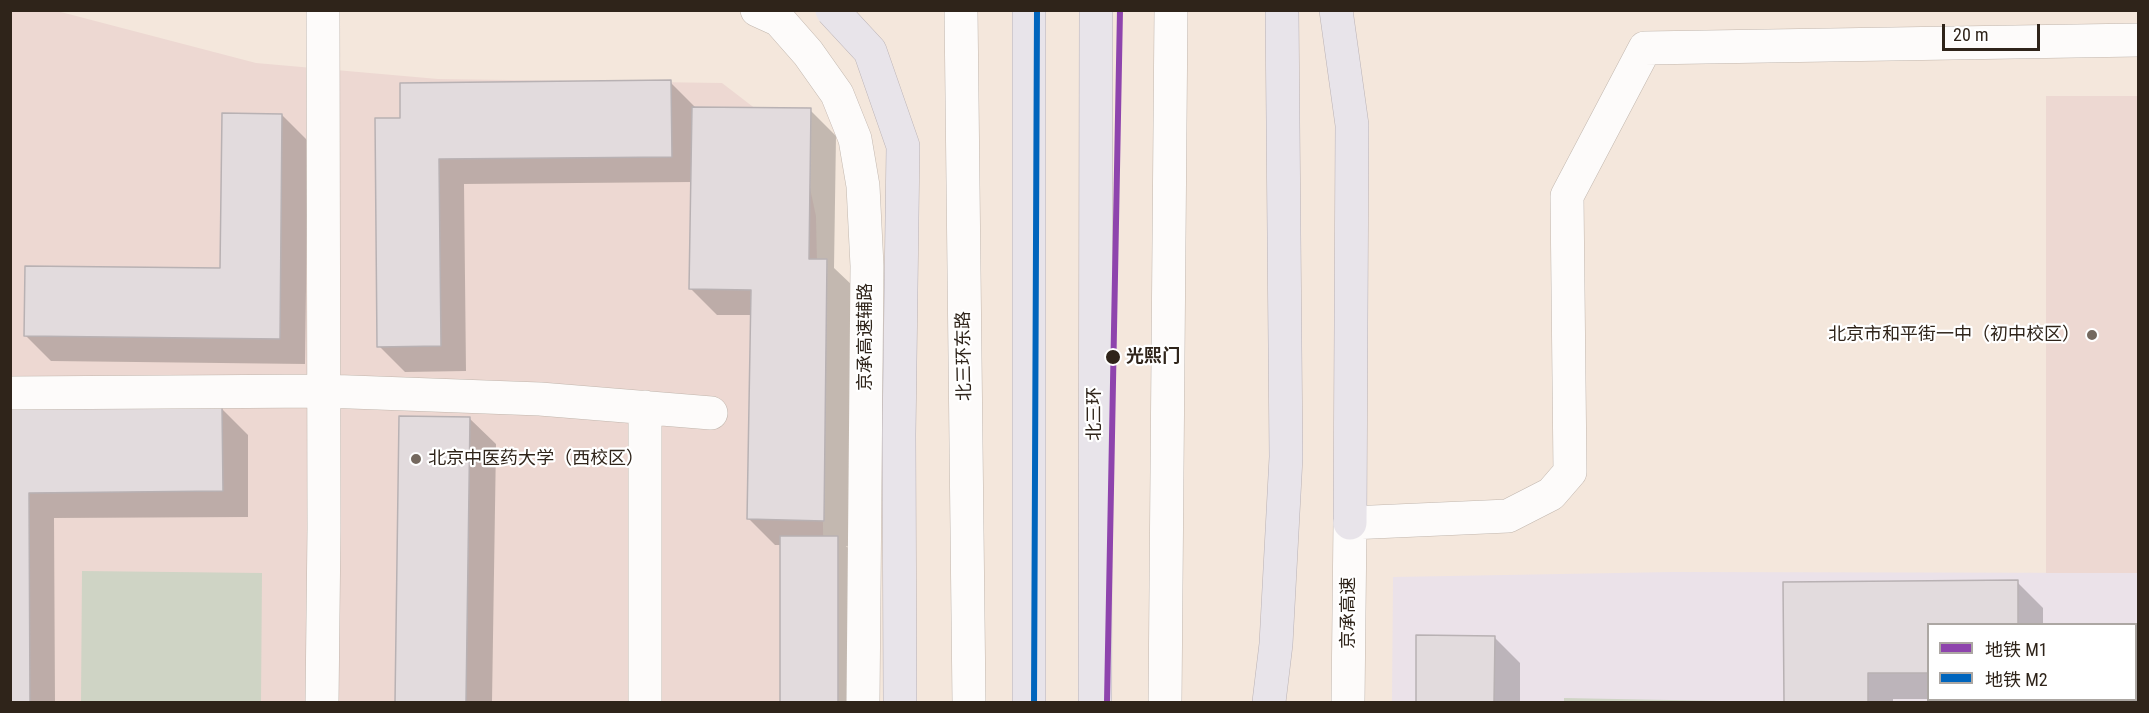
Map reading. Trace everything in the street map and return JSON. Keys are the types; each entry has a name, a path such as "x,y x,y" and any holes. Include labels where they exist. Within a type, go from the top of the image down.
{"highway":[{"path":"832,10 870,51 903,146 899,434 900,702"},
{"path":"1029,10 1029,702"},
{"name":"北三环","path":"1095,702 1096,10"},
{"path":"1269,702 1276,644 1286,457 1282,10"},
{"path":"1336,10 1352,125 1350,522"}],"street":[{"path":"322,702 323,10"},
{"name":"京承高速辅路","path":"757,10 779,20 808,52 837,94 855,139 863,186 867,266 863,702"},
{"name":"北三环东路","path":"961,10 969,702"},
{"path":"1165,702 1171,10"},
{"path":"1350,522 1508,516 1551,494 1570,472 1568,196 1645,48 2139,40"},
{"path":"10,393 324,391 540,399 711,413"},
{"path":"645,407 645,702"},
{"name":"京承高速","path":"1348,702 1350,522"}],"shaded area":[{"name":"北京中医药大学（西校区）","path":"10,11 57,11 256,63 438,79 722,83 778,126 803,155 816,216 827,702 11,702"},
{"name":"北京市和平街一中（初中校区）","path":"2046,96 2138,96 2138,573 2046,573"},
{"path":"1673,572 2138,573 2138,702 1392,702 1393,577"}],"green space":[{"path":"82,571 262,573 261,702 81,702"},
{"path":"1564,698 1722,701 1722,702 1564,702"}],"building":[{"path":"671,80 672,157 439,159 441,346 377,347 375,118 400,118 400,83"},
{"path":"692,107 811,108 809,259 827,259 824,521 747,519 751,290 689,289"},
{"path":"222,113 282,114 280,339 24,336 25,266 220,268"},
{"path":"222,407 223,491 29,493 30,702 10,702 10,408"},
{"path":"399,416 470,417 466,702 395,702"},
{"path":"780,536 838,536 838,702 780,702"},
{"path":"2018,580 2018,623 1927,623 1927,673 1868,673 1868,702 1784,702 1783,582"},
{"path":"1416,635 1495,636 1494,702 1416,702"},
{"path":"2078,701 2134,701 2134,702"}],"metro line":[{"name":"M2","path":"1034,702 1037,10"},
{"name":"M1","path":"1107,702 1120,10"}],"place":[{"name":"北京市和平街一中（初中校区）","path":"2092,335"},
{"name":"光熙门","path":"1113,357"},
{"name":"北京中医药大学（西校区）","path":"416,459"}]}
